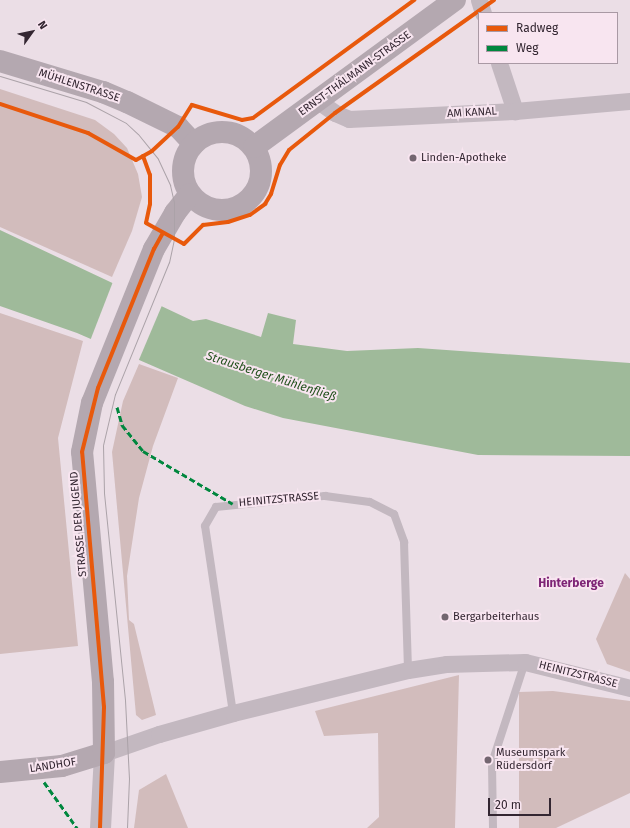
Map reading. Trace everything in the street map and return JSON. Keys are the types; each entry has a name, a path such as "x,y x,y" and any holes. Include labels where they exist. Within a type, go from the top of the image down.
{"main road":[{"name":"ERNST-THÄLMANN-STRASSE","path":"254,147 455,0"},
{"name":"MÜHLENSTRASSE","path":"0,61 103,92 127,102 178,127 194,144"},
{"path":"225,131 246,139 254,147 260,158 262,170 254,193 246,202 235,208 210,208 190,194 184,181 183,168 186,155 194,144 208,134 225,131"},
{"name":"STRASSE DER JUGEND","path":"104,753 103,682 82,452 98,388 154,249 175,213 190,194"},
{"name":"LANDHOF","path":"0,772 62,766 104,753"}],"street":[{"path":"479,0 483,12"},
{"path":"499,64 515,111"},
{"name":"AM KANAL","path":"318,101 335,114 349,119 515,111 630,101"},
{"name":"HEINITZSTRASSE","path":"104,753 159,734 233,713 408,670 473,661 526,662 630,688"},
{"name":"STRASSE DER JUGEND","path":"100,828 104,753"}],"lane":[{"name":"HEINITZSTRASSE","path":"233,713 205,526 216,507 325,496 370,502 394,514 404,542 408,670"},
{"name":"HEINITZSTRASSE","path":"493,828 492,763 526,662"}],"shaded area":[{"path":"0,89 95,120 114,134 127,148 138,174 142,197 132,231 112,277 0,227"},
{"path":"0,313 83,341 58,438 78,646 0,654"},
{"path":"139,364 178,378 153,446 139,498 127,576 129,620 134,624 156,715 142,720 136,715 112,452 123,401"},
{"path":"625,573 630,579 630,672 607,664 596,639"},
{"path":"459,675 455,828 367,828 379,817 378,733 324,736 315,711"},
{"path":"553,691 630,701 630,793 556,828 519,828 519,692"},
{"path":"166,774 188,828 134,828 139,790"}],"water":[{"name":"Strausberger Mühlenfließ","path":"0,230 193,321 206,319 261,337 268,313 296,320 293,344 347,351 418,348 630,363 630,456 478,455 283,418 245,406 77,333 0,306"}],"pier":[{"path":"114,279 163,303 138,362 90,341"}],"tram line":[{"path":"0,76 86,102 126,123 138,134 158,159 170,185 174,202 174,239 169,262 115,394 103,445 104,493 125,700 129,778 127,828"}],"marked path":[{"path":"117,407 122,425 143,451 233,504"},
{"path":"44,782 77,828"}],"cycle path":[{"path":"0,104 88,133 136,160 152,151 178,127 192,105 242,120 253,118 414,0"},
{"path":"143,156 150,175 150,204 146,223 184,244 203,225 228,222 250,215 265,204 271,194 280,165 289,150 335,113 494,0"},
{"path":"100,828 104,707 82,452 98,388 154,249 163,233"}],"place":[{"name":"Linden-Apotheke","path":"413,158"},
{"name":"Bergarbeiterhaus","path":"445,617"},
{"name":"Museumspark Rüdersdorf","path":"488,760"}],"district":[{"name":"Hinterberge","path":"571,584"}]}
